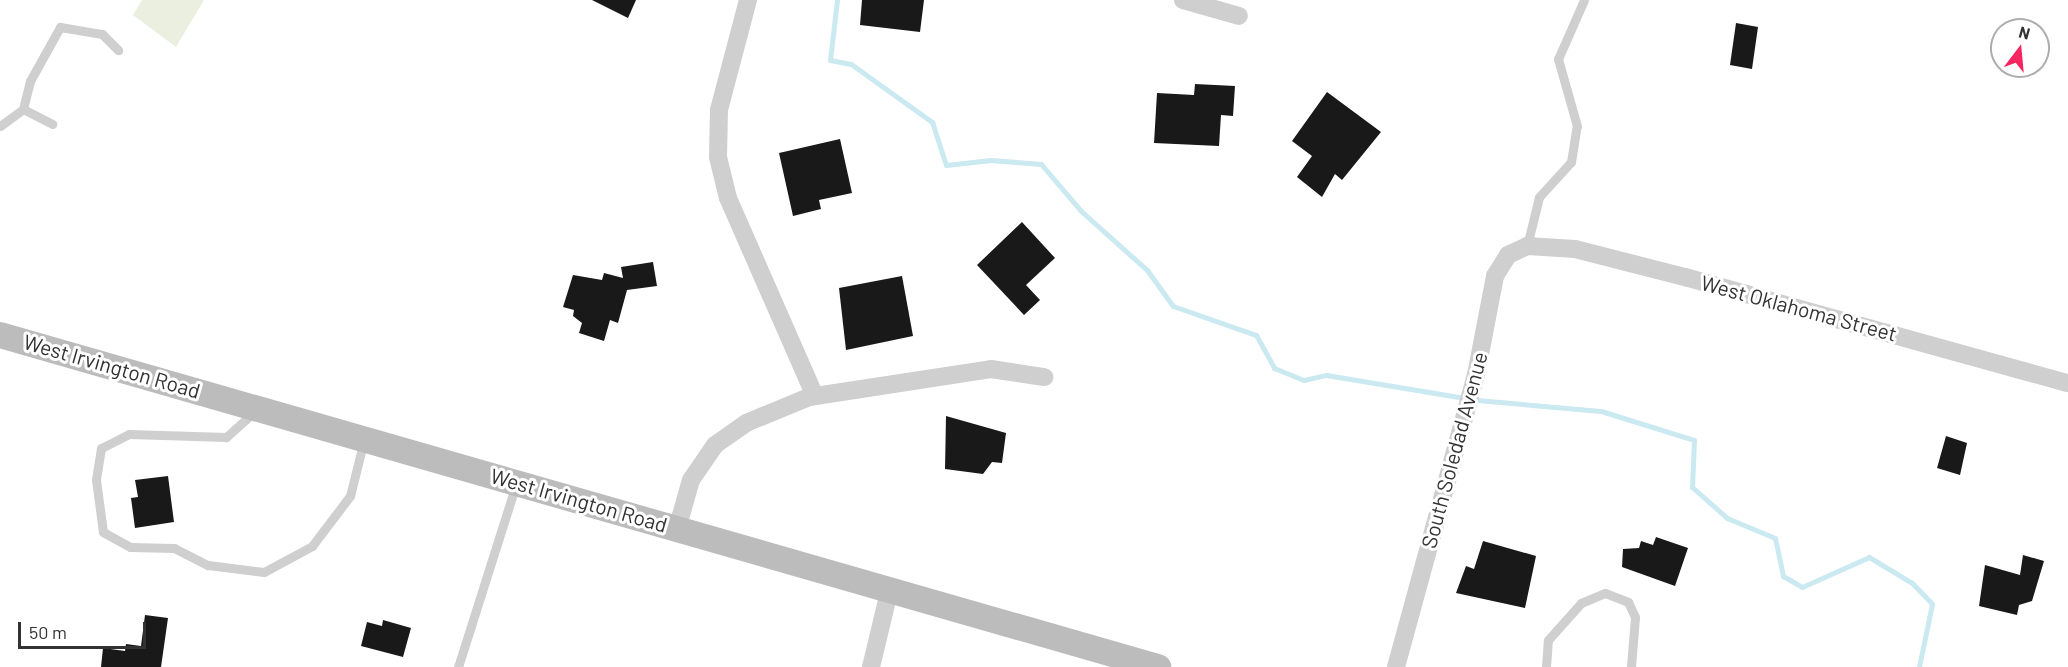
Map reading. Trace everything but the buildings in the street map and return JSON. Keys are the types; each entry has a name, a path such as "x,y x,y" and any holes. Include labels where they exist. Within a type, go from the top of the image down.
{"main road":[{"name":"West Irvington Road","path":"0,335 1158,667"}],"street":[{"path":"748,0 719,110 718,157 728,198 815,396"},
{"path":"1183,0 1239,16"},
{"name":"West Oklahoma Street","path":"1527,246 1575,249 2068,382"},
{"name":"South Soledad Avenue","path":"1396,667 1476,375 1496,276 1508,255 1527,246"},
{"path":"677,529 691,480 715,445 746,423 815,396 991,369 1044,377"},
{"path":"871,667 890,592"}],"lane":[{"path":"1527,246 1539,197 1571,162 1576,126 1558,59 1584,0"},
{"path":"0,126 23,109 30,81 60,27 102,34 118,50"},
{"path":"23,109 52,124"},
{"path":"259,408 226,437 129,434 101,448 96,480 102,532 130,547 174,548 208,565 264,572 312,546 350,496 364,438"},
{"path":"458,667 517,482"},
{"path":"1546,667 1548,640 1581,603 1605,593 1628,602 1635,617 1631,667"}],"green space":[{"path":"142,0 204,0 176,47 133,15"}],"waterway":[{"path":"837,0 830,60 851,64 932,122 946,165 991,160 1041,164 1081,211 1147,270 1173,306 1256,335 1274,368 1304,380 1326,375 1477,400 1601,411 1694,440 1692,487 1727,518 1775,538 1783,576 1802,587 1869,557 1912,583 1932,604 1919,667"}]}
